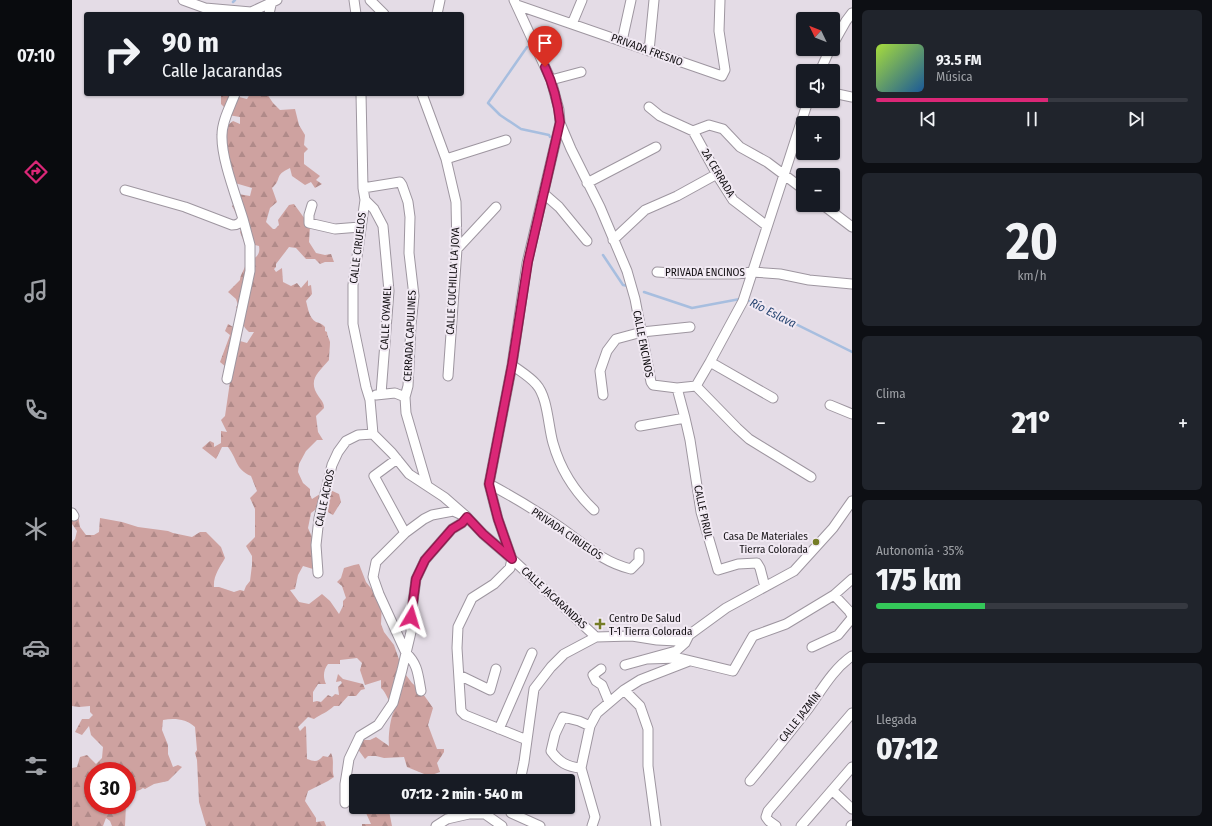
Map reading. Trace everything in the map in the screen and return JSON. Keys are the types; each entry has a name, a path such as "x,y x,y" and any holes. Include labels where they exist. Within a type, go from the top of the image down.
{"street":[{"path":"182,0 205,8 251,12 274,1"},
{"path":"354,0 356,12"},
{"path":"370,0 382,12"},
{"path":"437,12 440,0"},
{"path":"572,24 582,0"},
{"path":"622,40 631,0"},
{"path":"649,51 654,0"},
{"name":"PRIVADA FRESNO","path":"515,3 722,76 725,70 719,31 720,0"},
{"path":"270,12 274,1"},
{"name":"CALLE ENCINOS","path":"515,3 551,80 559,110 560,122 587,183 600,207 627,271 642,332 651,382 656,386 677,388 696,386"},
{"path":"840,32 852,13"},
{"path":"551,80 581,72"},
{"path":"840,94 852,97"},
{"path":"227,379 250,270 250,245 244,219 223,153 222,135 225,118 234,96"},
{"name":"CALLE CIRUELOS","path":"361,96 364,200 353,285 353,324 370,400"},
{"name":"CALLE CUCHILLA LA JOYA","path":"423,96 446,159 456,202 457,250 448,376"},
{"path":"648,107 660,116 693,131 709,125 723,129 740,147 767,162 796,184"},
{"path":"806,108 744,298 696,386 749,439 811,477"},
{"path":"489,484 512,365 523,288 560,122"},
{"name":"2A CERRADA","path":"693,131 733,200 767,226"},
{"path":"446,159 506,140"},
{"path":"587,183 656,148"},
{"path":"613,240 645,210 677,196 717,174"},
{"name":"CERRADA CAPULINES","path":"363,188 400,182 408,202 410,217 409,253 414,296 408,386 405,397 406,413 428,485"},
{"path":"125,190 185,207 232,225 237,225 244,219"},
{"path":"543,193 559,208 587,241"},
{"name":"CALLE OYAMEL","path":"364,200 374,209 383,226 389,290 381,394"},
{"path":"312,205 309,215 309,222 335,229 360,227"},
{"path":"457,250 496,208"},
{"path":"832,212 852,227"},
{"name":"PRIVADA ENCINOS","path":"658,272 689,274 737,274 752,272 780,274 809,280 852,284"},
{"path":"603,394 600,371 607,351 616,339 642,332 690,327"},
{"path":"710,362 773,398"},
{"path":"512,365 537,385 543,397 553,443 558,458 572,484 586,503 594,510"},
{"name":"CALLE PIRUL","path":"677,388 686,418 701,512 718,570 738,564 757,563 760,568 765,587"},
{"path":"373,434 370,400 374,395 395,393 405,397"},
{"path":"830,405 852,412"},
{"path":"640,426 686,418"},
{"name":"CALLE JACARANDAS","path":"373,434 409,474 428,485 467,517 483,534 596,637"},
{"name":"CALLE ACROS","path":"318,573 316,545 319,518 332,465 338,452 346,441 358,435 373,434"},
{"path":"397,459 374,476 405,533"},
{"name":"PRIVADA CIRUELOS","path":"489,484 503,491 558,526 603,558 618,566 631,569 639,561 639,553"},
{"name":"CALLE JACARANDAS","path":"489,484 498,519 512,559"},
{"path":"521,774 534,689 564,654 596,637 632,636 657,640 677,641 689,635 726,608 794,571 832,528 852,501"},
{"path":"346,803 345,784 349,759 360,736 378,726 393,703 402,670 406,653 411,632 411,617 416,579 425,560 452,529 462,523 467,517 453,511 432,515 405,533 376,562 373,577 379,594 406,653 416,666 421,690"},
{"path":"512,559 510,568 494,584 472,598 458,627 457,648 461,711 465,715 489,723 499,729 527,740"},
{"path":"647,659 679,658 733,671 753,636 786,624 834,595 852,579"},
{"path":"812,647 838,635 852,617 849,611 834,595"},
{"path":"625,665 676,651 686,643 689,635"},
{"path":"499,729 532,653"},
{"name":"CALLE JAZMÍN","path":"750,781 791,732 834,673 843,662 852,656"},
{"path":"592,826 595,817 581,768 590,726 598,713 624,690 640,680 689,661"},
{"path":"459,675 490,690 496,669"},
{"path":"601,669 593,676 596,681 602,685 609,702"},
{"path":"524,671 539,682"},
{"path":"624,690 640,706 648,729 648,766 656,826"},
{"path":"776,826 769,822 766,817 768,811 852,713"},
{"path":"581,768 573,767 558,760 551,751 555,734 563,717 579,721 590,726"},
{"path":"801,826 852,767"},
{"path":"832,790 852,809"},
{"path":"436,826 447,819 469,814 485,814 502,826"},
{"path":"506,826 510,814"},
{"path":"519,814 540,826"}],"green space":[{"path":"221,96 239,96 247,99 249,96 268,96 280,110 295,109 299,125 305,135 304,145 308,149 304,153 304,164 320,176 316,180 322,184 315,188 311,182 305,185 292,176 290,168 282,173 272,188 277,202 270,208 266,222 273,229 275,229 279,225 278,220 289,205 294,204 310,226 309,242 316,253 325,255 331,254 334,262 325,262 320,264 315,259 306,259 296,248 289,247 274,269 276,272 282,268 283,282 291,286 297,283 301,288 308,280 308,286 311,285 312,294 306,301 309,313 316,322 325,327 325,331 327,332 330,342 329,360 315,377 314,381 316,391 324,406 324,408 316,416 318,432 323,440 317,440 306,451 299,464 298,472 303,483 310,489 312,499 328,489 339,494 341,502 333,515 319,507 311,513 308,528 313,539 313,569 303,566 298,575 295,589 290,590 299,602 309,604 322,594 330,601 339,614 343,606 343,601 346,598 342,586 337,582 341,578 344,568 359,564 366,582 382,602 381,624 384,632 394,645 403,671 412,683 421,691 433,708 428,725 437,749 444,749 444,752 437,763 440,772 434,774 424,774 407,767 404,757 384,758 368,756 365,759 357,748 356,740 370,740 376,737 389,746 391,719 394,711 381,688 381,680 365,685 360,670 362,663 357,658 340,660 340,664 328,664 324,674 326,684 318,684 313,692 313,702 321,702 328,695 332,697 335,694 339,695 338,687 342,683 341,681 336,682 338,674 343,679 363,684 365,689 361,690 356,696 348,696 339,706 334,706 314,719 308,717 298,727 300,731 305,726 306,727 307,759 316,761 323,756 328,757 331,753 332,756 334,777 308,791 305,801 316,818 316,822 324,821 326,826 206,826 199,802 197,760 195,753 197,750 195,727 184,721 172,719 163,720 162,730 168,745 168,754 173,767 178,765 182,767 168,781 154,784 136,792 136,762 98,762 102,758 103,747 91,735 89,726 82,735 75,732 82,719 89,719 93,715 90,712 90,706 72,706 72,542 75,539 77,531 72,524 72,514 78,515 80,527 86,535 94,535 99,532 100,518 192,537 200,532 206,532 221,547 225,558 216,575 214,587 219,587 234,592 240,590 244,591 250,581 252,556 246,546 255,537 255,509 250,498 257,491 251,476 239,467 228,447 222,447 216,459 202,448 210,441 214,443 214,447 221,443 221,431 227,432 221,420 225,416 231,375 226,367 220,362 230,335 225,331 228,324 240,331 240,341 247,343 254,332 249,332 242,323 240,314 236,307 238,305 236,299 228,292 240,280 246,263 258,255 259,246 244,242 240,232 245,222 237,215 232,206 235,203 238,194 250,196 252,188 235,183 218,139 217,131 223,129 233,121 240,124 240,117 228,115 226,109 221,104"},
{"path":"87,755 94,762 84,762 84,814 126,814 125,826 112,826 110,821 106,818 103,826 72,826 72,768 77,767 80,757"},
{"path":"366,814 390,814 392,826 362,826 362,824 371,824"}],"waterway":[{"name":"Río Eslava","path":"527,47 488,103 500,115 521,129 549,135 550,137"},
{"name":"Río Eslava","path":"603,255 623,285 628,286"},
{"name":"Río Eslava","path":"644,292 692,308 740,299"},
{"name":"Río Eslava","path":"745,299 852,352"}],"place":[{"name":"Casa De Materiales Tierra Colorada","path":"816,542"},
{"name":"Centro De Salud T-1 Tierra Colorada","path":"600,624"}],"route":[{"path":"411,617 416,579 425,560 452,529 462,523 467,517 483,534 512,559 498,519 489,484 512,365 528,262 560,122 559,110 551,80 545,67"}]}
